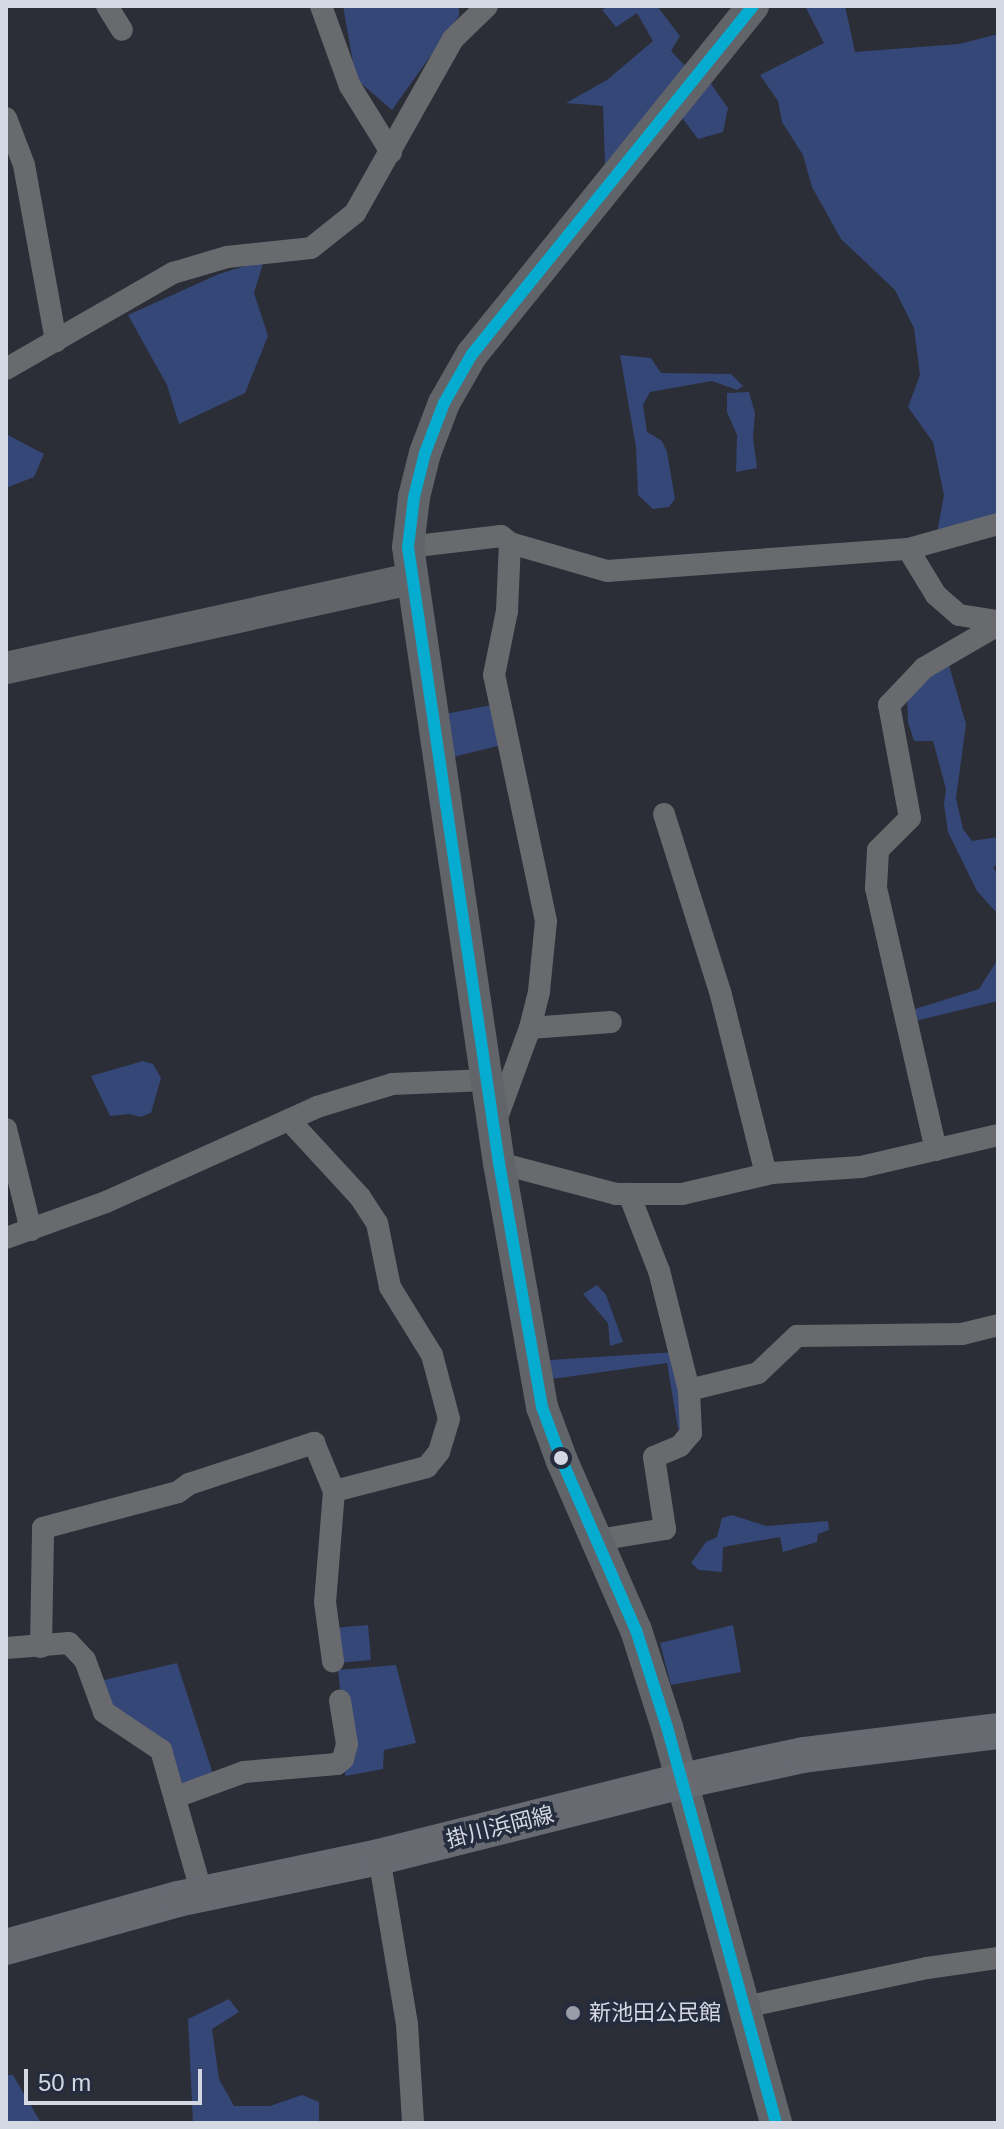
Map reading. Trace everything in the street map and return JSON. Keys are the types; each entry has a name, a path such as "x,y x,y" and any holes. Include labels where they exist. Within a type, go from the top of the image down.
{"main road":[{"path":"753,6 508,305 472,354 444,403 425,453 414,497 408,547 499,1163 542,1407 562,1461 636,1630 682,1781 776,2123"},
{"path":"6,668 412,579"},
{"name":"掛川浜岡線","path":"6,1947 202,1894 379,1857 682,1781 803,1755 998,1731"}],"street":[{"path":"107,6 122,30"},
{"path":"321,6 350,86 391,152"},
{"path":"6,369 173,273 227,257 311,248 355,213 453,39 487,6"},
{"path":"6,118 24,165 56,341"},
{"path":"408,547 501,536 510,543 607,571 908,549 998,524"},
{"path":"494,1125 530,1028 539,991 546,921 494,675 507,611 510,543"},
{"path":"908,549 936,595 959,615 998,623"},
{"path":"936,1150 876,888 878,850 910,818 889,705 924,668 998,623"},
{"path":"664,814 721,995 766,1174"},
{"path":"530,1028 611,1022"},
{"path":"6,1238 106,1202 317,1107 392,1084 487,1080"},
{"path":"289,1120 360,1197 377,1223 390,1287 432,1355 449,1419 439,1452 427,1467 334,1491"},
{"path":"6,1129 31,1230"},
{"path":"499,1163 616,1194 682,1194 766,1174 861,1167 998,1135"},
{"path":"598,1540 665,1529 654,1457 680,1446 691,1433 689,1390 659,1271 629,1194"},
{"path":"689,1390 758,1373 797,1336 962,1334 998,1325"},
{"path":"41,1647 43,1528 178,1492 189,1484 314,1443 334,1491 325,1602 333,1661"},
{"path":"6,1648 69,1643 85,1660 104,1712 161,1750 202,1894"},
{"path":"176,1797 244,1772 337,1764 343,1759 347,1744 340,1701"},
{"path":"379,1857 407,2024 413,2123"},
{"path":"745,2007 927,1968 998,1958"}],"shaded area":[{"path":"343,6 459,6 459,16 392,110 356,79"},
{"path":"610,6 657,6 680,36 671,51 686,67 605,164 603,106 566,103 607,80 653,41 637,13 616,27 602,10"},
{"path":"805,6 845,6 855,52 959,44 998,34 998,519 935,544 944,495 933,442 908,407 920,375 914,328 895,290 841,239 812,187 803,155 782,122 778,101 760,75 824,43"},
{"path":"709,81 728,108 723,132 698,139 680,115"},
{"path":"264,260 254,293 268,336 245,393 179,424 167,385 128,315 219,274"},
{"path":"620,355 651,358 661,373 731,374 743,386 737,390 712,381 650,392 643,405 647,432 662,441 667,452 675,499 669,507 653,509 638,495 636,447"},
{"path":"749,392 755,413 753,437 757,468 736,472 737,435 727,412 727,393"},
{"path":"6,434 44,454 34,477 6,488"},
{"path":"946,655 966,724 956,798 963,829 972,841 998,837 998,865 993,867 998,875 998,910 995,911 977,891 948,832 944,804 946,789 933,741 914,741 908,722 907,693"},
{"path":"497,704 506,744 453,757 445,714"},
{"path":"998,959 998,1001 915,1021 912,1010 979,989"},
{"path":"143,1061 153,1064 161,1078 151,1113 140,1117 130,1114 110,1116 91,1076"},
{"path":"597,1285 606,1295 623,1342 610,1346 608,1323 583,1294"},
{"path":"676,1352 689,1388 679,1434 667,1363 552,1379 550,1360"},
{"path":"732,1515 766,1526 828,1521 829,1530 818,1534 817,1542 783,1552 780,1537 723,1547 722,1572 699,1570 691,1563 706,1542 717,1537 722,1518"},
{"path":"368,1625 371,1660 337,1663 333,1628"},
{"path":"733,1625 741,1672 671,1685 660,1643"},
{"path":"177,1663 213,1774 174,1791 158,1741 114,1710 100,1681"},
{"path":"396,1665 416,1743 384,1750 383,1769 345,1776 346,1742 338,1670"},
{"path":"229,1999 239,2012 212,2029 219,2079 234,2106 270,2106 302,2095 319,2102 319,2123 193,2123 188,2019"},
{"path":"6,2075 13,2075 41,2123 6,2123"}],"transit line":[{"path":"753,6 472,354 444,403 425,453 414,497 408,547 499,1163 542,1407 562,1461 636,1630 667,1727 776,2123"}],"place":[{"name":"新池田公民館","path":"573,2013"}]}
